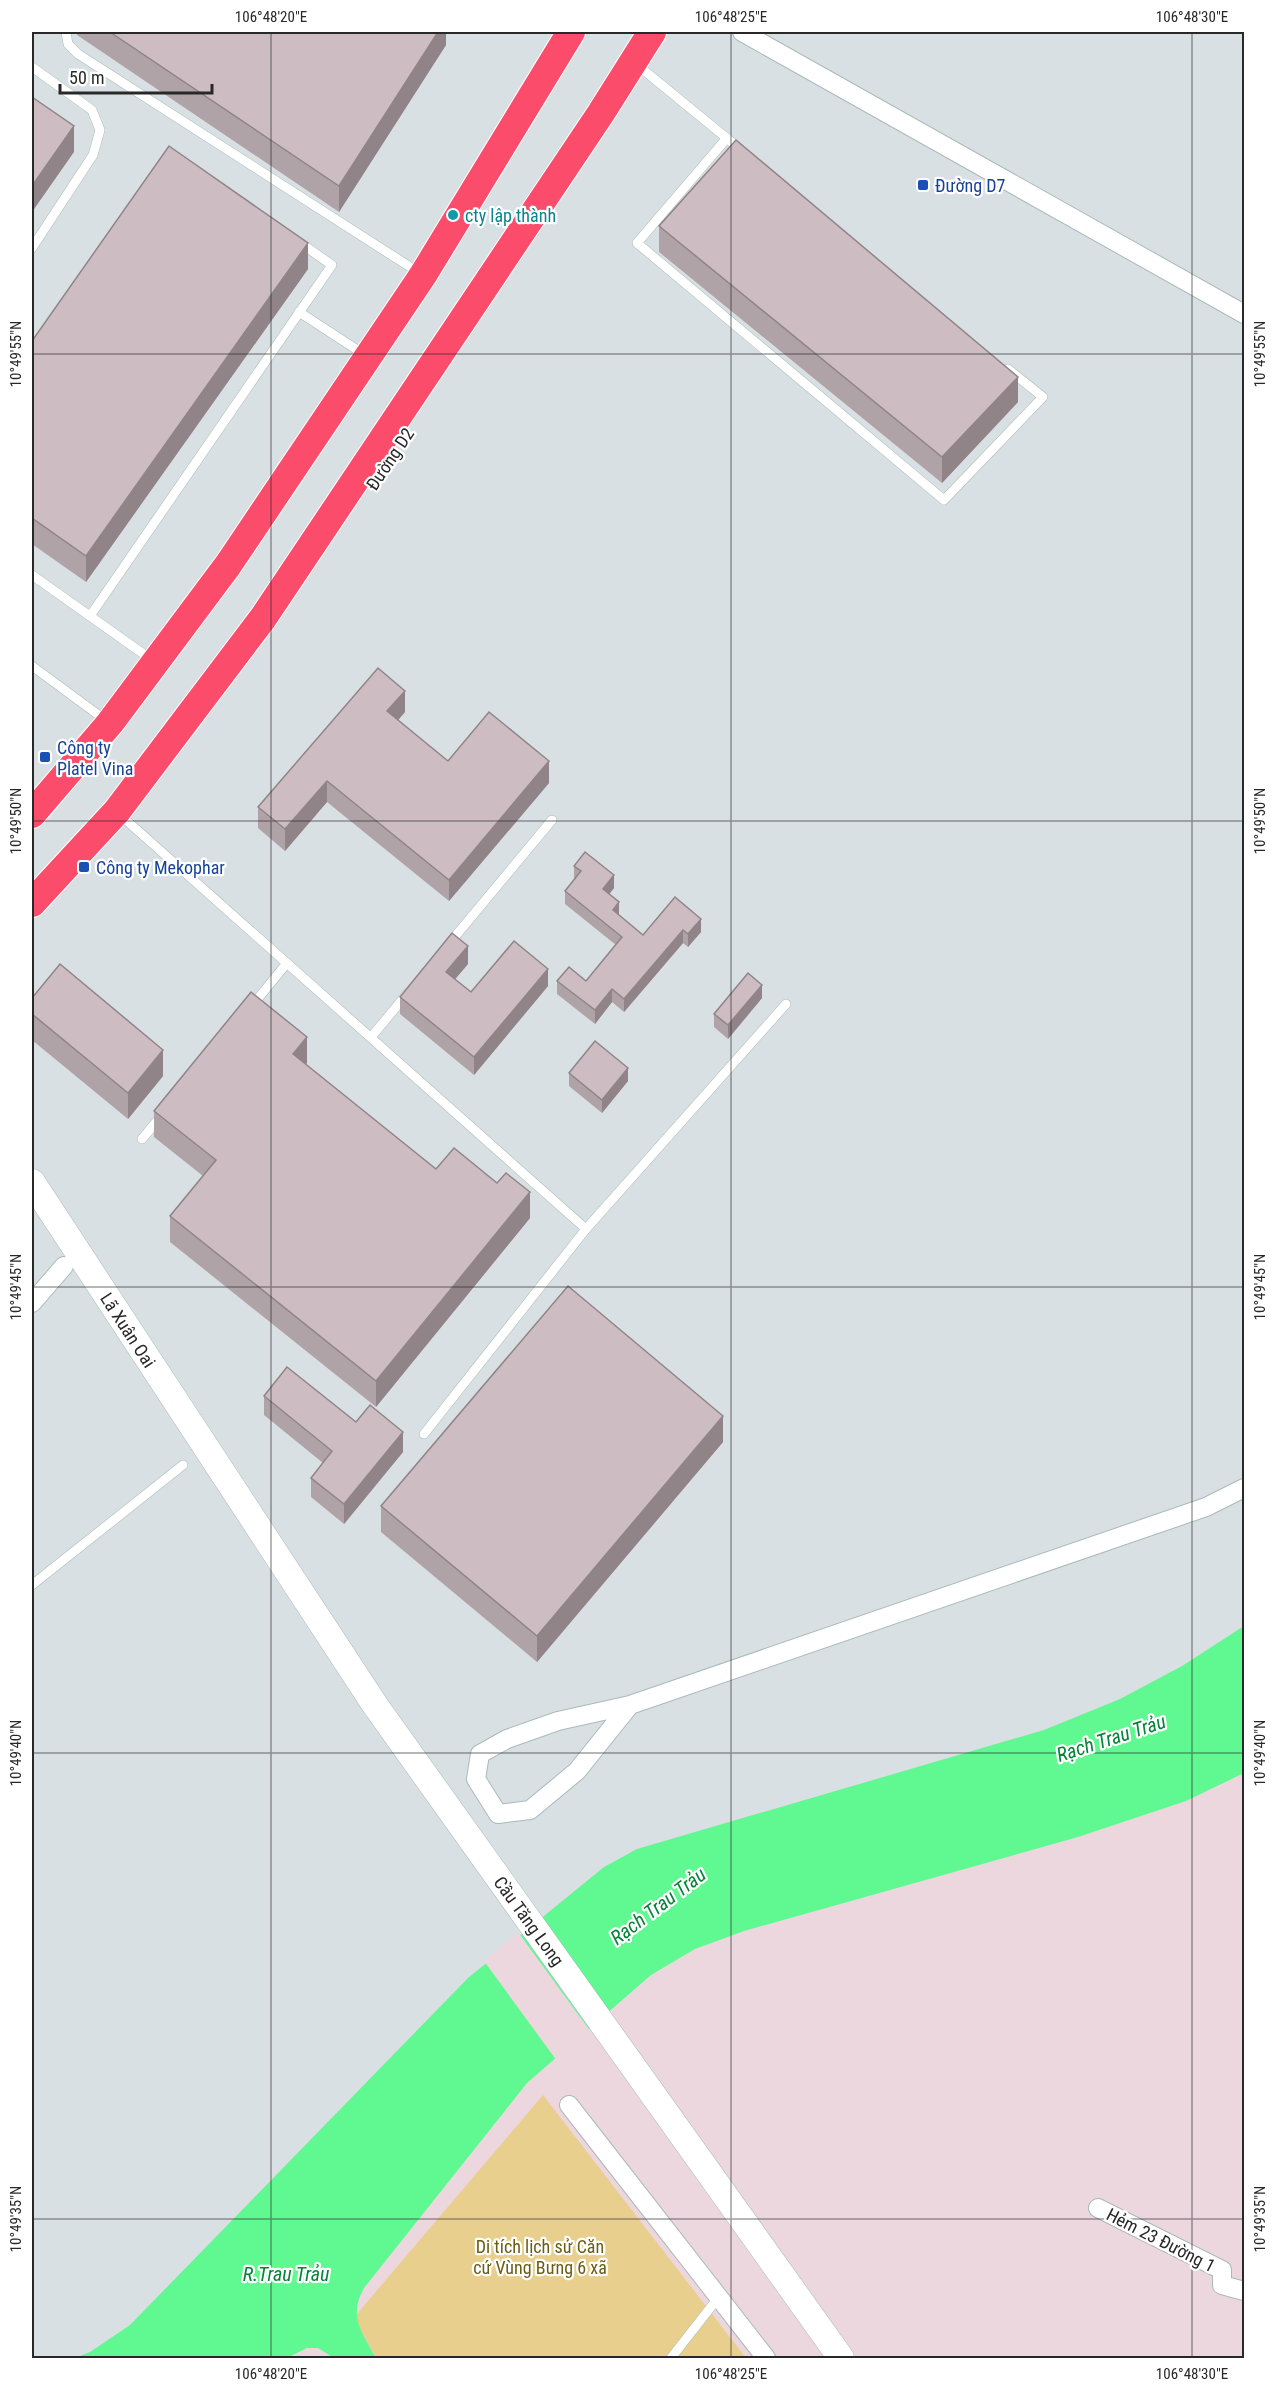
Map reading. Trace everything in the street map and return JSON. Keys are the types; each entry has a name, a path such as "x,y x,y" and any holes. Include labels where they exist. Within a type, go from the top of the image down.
{"main road":[{"path":"32,814 110,723 228,565 429,265 571,32"},
{"name":"Đường D2","path":"32,903 117,811 273,604 601,113 652,32"},
{"name":"Lã Xuân Oai","path":"32,1182 225,1477"},
{"name":"Cầu Tăng Long","path":"225,1477 375,1705 841,2358"}],"street":[{"path":"742,32 1245,314"},
{"path":"32,1303 64,1266"},
{"path":"630,1705 577,1771 530,1810 498,1814 476,1779 480,1754 507,1740 558,1721 630,1705 1206,1507 1245,1488"},
{"path":"569,2105 766,2358"},
{"name":"Hẻm 23 Đường 1","path":"1098,2208 1222,2270 1222,2285 1245,2291"}],"lane":[{"path":"66,32 68,44 78,54 429,265"},
{"path":"633,61 745,153"},
{"path":"32,68 92,110 100,130 93,155 32,248"},
{"path":"727,138 637,243 944,500 1042,397 998,360"},
{"path":"90,616 332,265 293,238"},
{"path":"299,312 362,367"},
{"path":"32,575 90,616 162,652"},
{"path":"32,666 110,723"},
{"path":"117,811 586,1229"},
{"path":"439,955 552,820"},
{"path":"242,1019 287,963"},
{"path":"372,1036 417,982"},
{"path":"424,1434 586,1229 786,1004"},
{"path":"142,1139 165,1111"},
{"path":"32,1585 183,1465"},
{"path":"671,2358 718,2298"}],"shaded area":[{"path":"32,32 1244,32 1244,1626 1182,1666 1120,1699 1044,1730 637,1849 604,1867 468,1978 130,2325 86,2358 32,2358"}],"green space":[{"name":"Di tích lịch sử Căn cứ Vùng Bưng 6 xã","path":"543,2095 746,2358 376,2358 359,2327 356,2315"}],"water":[{"name":"R.Trau Trảu","path":"1244,1626 1244,1773 1186,1801 1078,1837 744,1931 695,1949 651,1975 527,2083 364,2288 359,2298 357,2316 362,2332 376,2358 334,2358 318,2348 307,2348 287,2358 75,2358 90,2352 130,2325 468,1978 604,1867 637,1849 1044,1730 1120,1699 1182,1666"}],"pier":[{"path":"518,1932 591,2032 557,2061 484,1961"}],"building":[{"path":"110,32 438,32 339,186"},
{"path":"32,97 74,126 32,186"},
{"path":"736,140 1018,377 942,457 659,226"},
{"path":"169,146 308,243 86,556 32,518 32,341"},
{"path":"378,668 405,691 387,711 448,761 489,712 549,761 449,880 327,781 285,829 258,807"},
{"path":"585,852 614,875 603,889 619,902 613,910 643,935 675,897 701,919 688,934 683,930 624,999 612,989 595,1010 557,981 569,967 586,981 622,937 565,891 581,871 574,866"},
{"path":"452,933 468,946 446,972 471,992 514,941 548,969 474,1057 400,997"},
{"path":"60,964 163,1050 128,1093 32,1014 32,998"},
{"path":"748,973 762,985 728,1025 714,1014"},
{"path":"251,992 307,1037 293,1054 436,1169 454,1148 497,1183 506,1173 530,1192 376,1381 170,1216 216,1160 154,1111"},
{"path":"595,1041 628,1068 602,1100 569,1073"},
{"path":"568,1286 723,1416 537,1636 381,1506"},
{"path":"287,1367 356,1422 370,1405 403,1432 344,1504 311,1478 332,1451 264,1396"}],"place":[{"name":"Đường D7","path":"923,185"},
{"name":"cty lập thành","path":"453,215"},
{"name":"Công ty Platel Vina","path":"45,757"},
{"name":"Công ty Mekophar","path":"84,867"}],"water label":[{"name":"Rạch Trau Trảu","path":"1111,1738"},
{"name":"Rạch Trau Trảu","path":"658,1906"}]}
